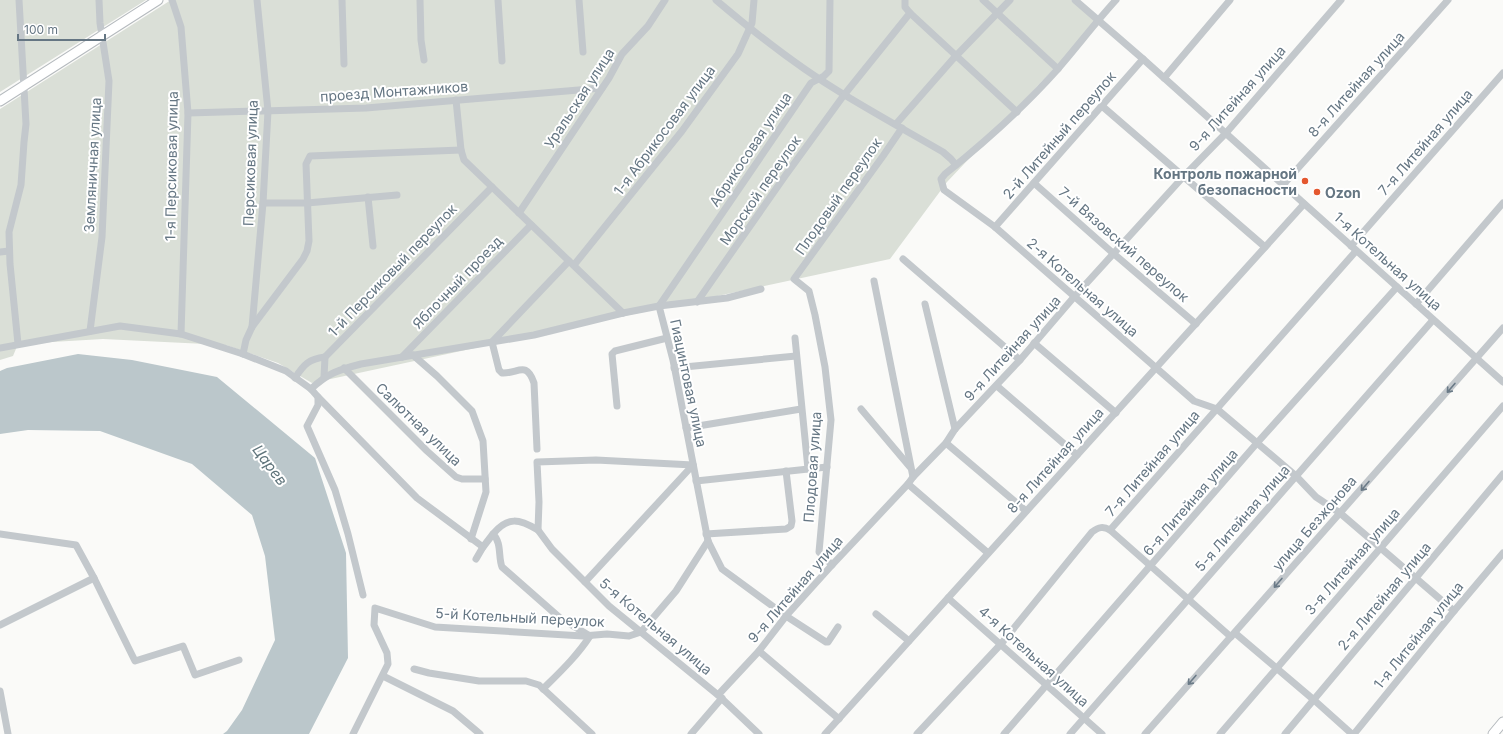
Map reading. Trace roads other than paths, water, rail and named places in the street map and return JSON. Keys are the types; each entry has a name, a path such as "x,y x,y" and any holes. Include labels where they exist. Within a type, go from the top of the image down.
{"main road":[{"path":"0,101 158,0"},
{"path":"1493,734 1503,722"}],"street":[{"path":"18,344 9,250 9,232 22,185 26,124 19,0"},
{"name":"Земляничная улица","path":"90,331 102,237 109,89 103,35 100,23 99,0"},
{"name":"1-я Персиковая улица","path":"172,0 181,27 188,113 181,334"},
{"name":"Персиковая улица","path":"252,327 263,203 268,111 257,0"},
{"path":"342,0 344,64"},
{"path":"420,0 421,40 424,60"},
{"path":"498,0 502,61"},
{"path":"579,0 583,52"},
{"name":"Уральская улица","path":"519,213 609,78 622,54 648,26 665,0"},
{"path":"716,0 750,28 819,79 844,95 944,152 956,165 1018,112 1058,69 1116,0"},
{"name":"1-я Абрикосовая улица","path":"492,342 572,263 682,131 738,54 752,23 754,0"},
{"name":"Абрикосовая улица","path":"659,306 811,83 827,73 830,68 830,0"},
{"path":"905,0 905,7 910,13 1018,112"},
{"path":"982,0 1058,69"},
{"name":"Плодовый переулок","path":"794,279 883,156 899,126 956,56 1010,0"},
{"name":"1-я Котельная улица","path":"1076,0 1503,382"},
{"path":"1164,78 1230,0"},
{"name":"9-я Литейная улица","path":"691,734 786,616 832,564 908,484 955,430 997,386 1074,297 1184,176 1226,133 1341,0"},
{"name":"8-я Литейная улица","path":"1283,185 1448,0"},
{"name":"Морской переулок","path":"697,302 785,176 844,95 910,13"},
{"name":"2-й Литейный переулок","path":"995,227 1143,59"},
{"name":"7-я Литейная улица","path":"917,734 1001,644 1092,532 1098,527 1104,527 1110,530 1217,408 1503,74"},
{"name":"проезд Монтажников","path":"188,113 366,108 602,88"},
{"path":"456,100 461,150 464,160 623,313"},
{"path":"1102,106 1265,248"},
{"path":"243,354 246,340 252,327 303,259 307,251 309,241 306,164 310,156 461,150"},
{"name":"2-я Котельная улица","path":"956,165 941,179 944,190 995,227 1194,400 1217,408 1296,476 1316,497 1340,513 1454,610"},
{"name":"7-й Вязовский переулок","path":"1034,183 1196,324"},
{"name":"1-й Персиковый переулок","path":"324,377 325,357 492,187"},
{"path":"263,203 307,203 397,194"},
{"path":"368,197 373,246"},
{"path":"1416,304 1503,203"},
{"name":"8-я Литейная улица","path":"825,734 1304,204"},
{"name":"Яблочный проезд","path":"402,357 531,225"},
{"path":"0,252 9,250"},
{"path":"903,259 1020,360"},
{"name":"Плодовая улица","path":"794,279 809,291 823,360 830,420 819,552 832,564"},
{"path":"874,281 913,477"},
{"name":"6-я Литейная улица","path":"1004,734 1257,443 1397,287"},
{"path":"311,389 324,377 344,368 534,335 623,313 659,306 727,298 761,289"},
{"path":"926,304 955,430"},
{"name":"Гиацинтовая улица","path":"659,306 674,368 707,537 722,569 786,616 826,642 828,642 838,627"},
{"name":"5-я Литейная улица","path":"1070,734 1433,320"},
{"path":"0,348 120,326 181,334 243,354 286,371 311,389 418,498 483,547"},
{"name":"улица Безжонова","path":"1145,734 1503,328"},
{"path":"617,406 612,354 615,351 667,338"},
{"path":"795,338 808,469"},
{"path":"492,342 499,370 502,373 524,369 528,371 534,383 537,449"},
{"path":"1034,343 1116,412"},
{"path":"413,355 437,376 472,411 483,441 486,492 471,539"},
{"path":"674,368 796,356"},
{"path":"295,378 303,366 313,359 325,357"},
{"name":"Салютная улица","path":"344,368 427,451 456,477 462,479 485,478"},
{"path":"997,386 1077,455"},
{"path":"318,397 318,405 307,426 335,490 348,534 363,595"},
{"name":"3-я Литейная улица","path":"1220,734 1503,406"},
{"path":"861,409 912,468"},
{"path":"686,428 801,410"},
{"path":"946,442 1026,511"},
{"path":"476,559 483,547 503,523 525,523 538,530 539,502 537,462 596,460 693,465"},
{"name":"Гиацинтовая улица","path":"585,582 693,465"},
{"path":"696,481 827,467"},
{"path":"641,632 676,591 707,537 786,530 791,526 792,521 786,471"},
{"name":"2-я Литейная улица","path":"1285,734 1503,474"},
{"path":"908,484 988,553"},
{"name":"5-я Котельная улица","path":"538,530 552,549 609,606 720,697 759,734"},
{"path":"1110,530 1188,599 1277,668 1353,734"},
{"path":"0,534 76,545 135,661 183,646 195,674 239,660"},
{"path":"493,534 496,538 502,567 560,618 590,636 573,659 543,689"},
{"name":"1-я Литейная улица","path":"1353,734 1454,610 1503,553"},
{"path":"0,625 94,578"},
{"name":"4-я Котельная улица","path":"948,598 1102,734"},
{"name":"5-й Котельный переулок","path":"383,676 388,664 387,653 374,625 375,608 435,627 590,636 607,634 629,636 641,632"},
{"path":"876,614 909,641"},
{"path":"759,651 839,719"},
{"path":"414,669 429,674 479,681 526,681 539,685 592,734"},
{"path":"353,734 383,676 453,711 480,734"},
{"path":"0,691 8,734"}],"water":[{"name":"Царев","path":"78,354 132,360 217,377 315,458 346,553 348,658 309,734 223,734 227,731 242,710 275,640 265,556 252,515 192,464 100,431 28,430 0,434 0,371 7,368"}],"place":[{"name":"Контроль пожарной безопасности","path":"1305,181"},
{"name":"Ozon","path":"1317,192"}]}
